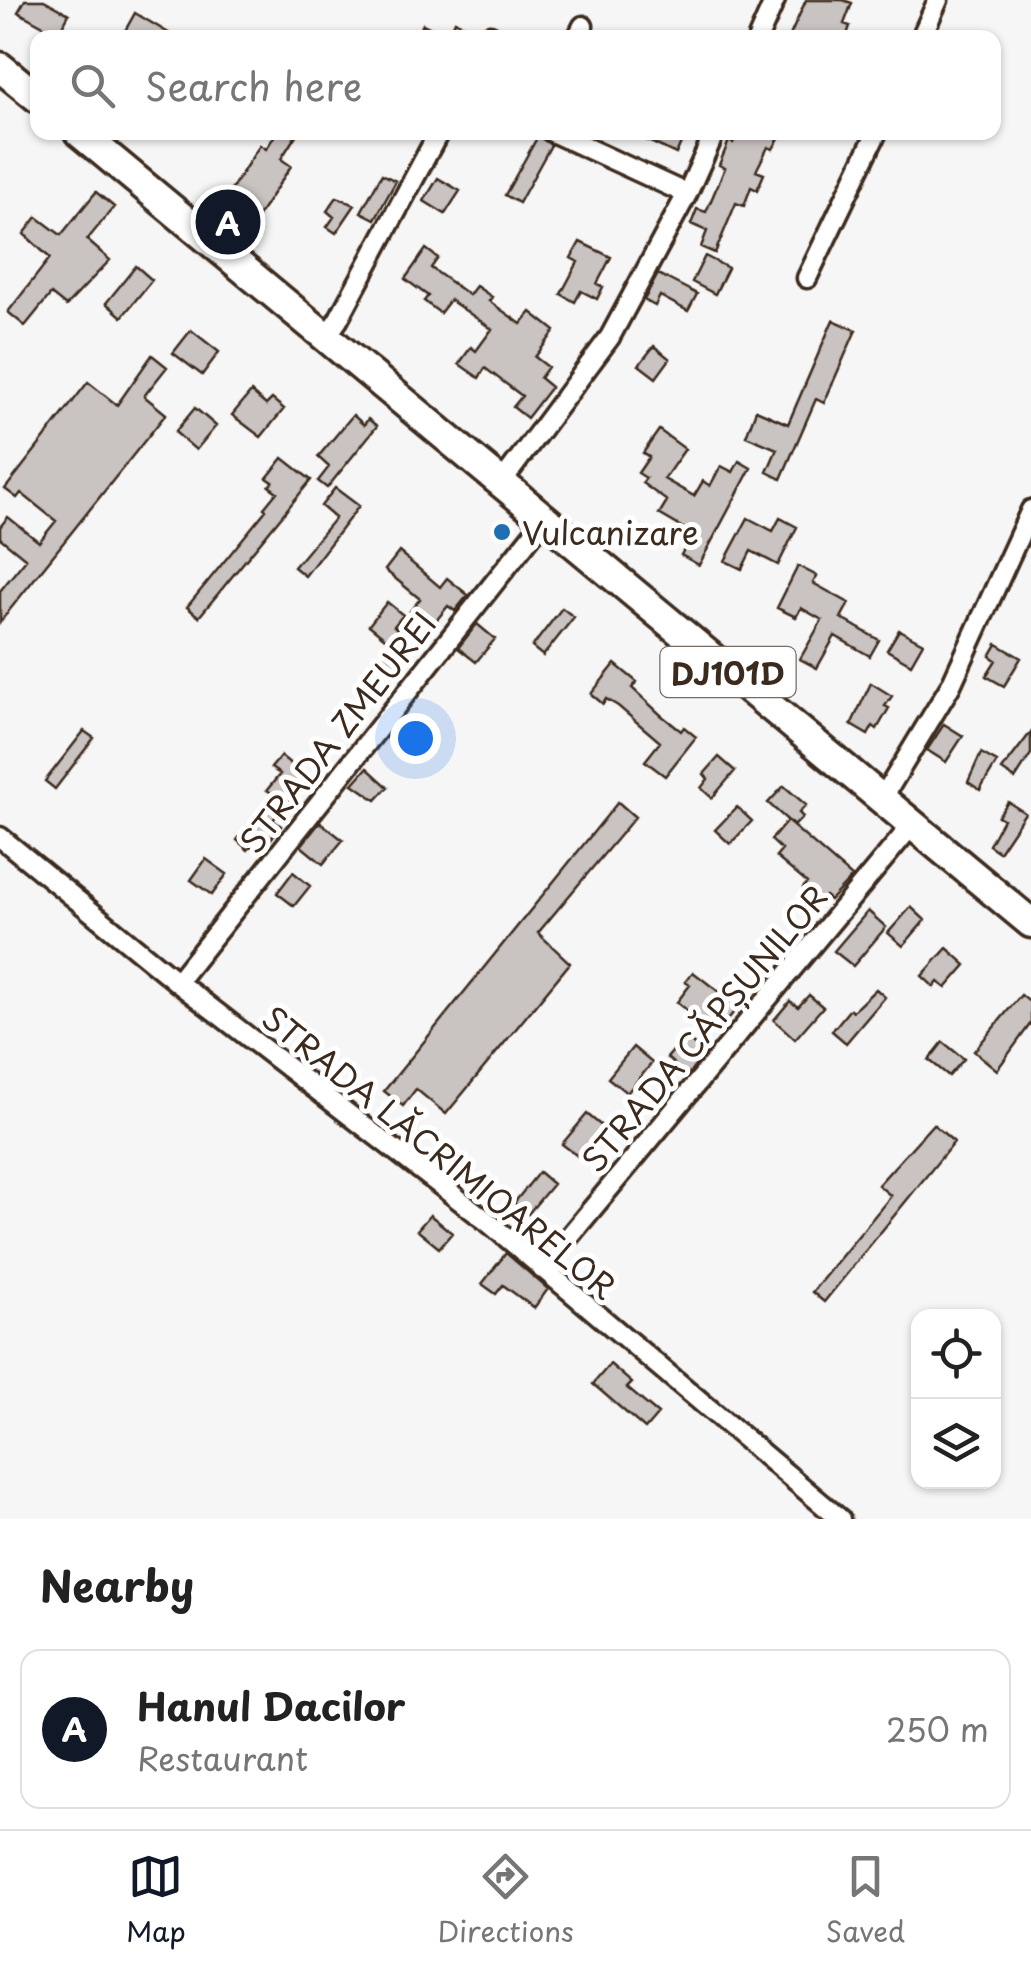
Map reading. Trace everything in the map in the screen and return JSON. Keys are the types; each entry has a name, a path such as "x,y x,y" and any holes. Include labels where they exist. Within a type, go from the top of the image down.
{"main road":[{"path":"0,67 30,91"},
{"name":"DJ101D","path":"89,140 1031,923"}],"street":[{"path":"762,30 775,0"},
{"path":"925,30 938,0"},
{"path":"326,337 435,140"},
{"path":"569,140 687,194"},
{"path":"500,483 602,349 687,194 711,140"},
{"path":"807,278 874,140"},
{"path":"882,799 951,685 1031,510"},
{"name":"STRADA ZMEUREI","path":"177,982 544,520"},
{"name":"STRADA CĂPȘUNILOR","path":"542,1269 912,824"},
{"name":"STRADA LĂCRIMIOARELOR","path":"0,837 177,982 488,1222 840,1519"}],"building":[{"path":"25,0 44,0 69,14 60,30 51,30 18,12"},
{"path":"806,0 852,3 844,24 850,26 849,30 793,30"},
{"path":"135,13 164,30 125,30"},
{"path":"455,21 473,30 451,30"},
{"path":"272,140 293,140 281,159 291,166 249,230 218,210 260,145 266,149"},
{"path":"536,140 551,145 519,203 505,195"},
{"path":"646,140 682,140 676,154"},
{"path":"778,140 773,149 768,147 756,171 764,174 757,190 751,187 744,206 736,203 715,253 701,247 707,231 691,224 697,209 706,212 725,168 719,165 729,141"},
{"path":"382,174 396,181 375,219 361,212"},
{"path":"438,178 460,191 445,214 424,201"},
{"path":"96,192 114,207 87,240 110,260 66,306 51,294 25,326 8,312 50,258 24,234 37,217 61,235"},
{"path":"337,197 355,205 336,233 327,227 334,217 327,211"},
{"path":"580,242 611,257 597,284 603,287 597,299 581,291 575,302 561,294 578,262 571,258"},
{"path":"426,249 438,258 431,268 469,295 476,286 492,297 489,301 521,324 531,312 555,331 535,357 548,367 540,378 551,387 527,418 513,407 522,396 485,368 479,378 459,364 471,347 476,351 492,329 450,300 440,313 424,301 428,296 405,279"},
{"path":"705,256 728,268 715,294 692,282"},
{"path":"136,266 152,280 122,317 106,303"},
{"path":"658,274 697,294 688,311 660,296 655,306 644,300"},
{"path":"833,320 856,330 824,403 816,399 781,479 767,472 777,449 746,436 756,410 788,424"},
{"path":"191,330 219,352 202,375 173,353"},
{"path":"654,346 670,359 656,378 639,365"},
{"path":"152,355 167,367 144,396 166,414 0,622 0,591 26,559 0,538 0,527 8,517 39,542 56,521 21,493 17,498 5,489 88,382 117,405"},
{"path":"251,392 266,405 272,399 284,409 261,437 232,415"},
{"path":"195,408 216,426 196,450 175,432"},
{"path":"353,415 364,425 368,419 377,426 327,488 318,481 329,467 318,457"},
{"path":"659,430 685,449 664,479 694,496 703,481 710,486 721,466 733,472 739,461 751,468 699,565 681,555 693,534 659,514 667,501 642,483 646,478 638,473 649,457 643,453"},
{"path":"283,458 311,480 199,617 187,607 266,510 277,492 269,486 273,482 267,478"},
{"path":"335,488 359,506 305,576 294,567 335,518 321,506"},
{"path":"748,518 773,531 780,518 797,527 778,565 751,551 742,569 725,561"},
{"path":"399,552 440,587 447,578 468,595 455,611 448,606 431,627 410,611 420,599 385,570"},
{"path":"798,566 817,576 813,583 849,603 841,618 879,640 870,656 835,636 817,668 800,659 822,620 801,608 796,617 777,608"},
{"path":"387,602 403,615 394,626 417,646 378,693 363,681 371,670 368,668 390,642 369,625"},
{"path":"562,608 574,617 543,656 532,647"},
{"path":"477,624 495,639 476,662 458,648"},
{"path":"899,630 923,643 911,664 887,650"},
{"path":"997,644 1021,658 1004,686 986,676 996,660 990,656"},
{"path":"615,664 637,682 632,688 661,715 696,737 665,776 645,761 660,742 618,706 606,699 603,704 591,694"},
{"path":"871,683 892,696 877,729 873,726 868,735 851,725"},
{"path":"944,724 963,736 946,762 927,750"},
{"path":"84,731 94,738 55,789 45,781"},
{"path":"1031,732 1031,754 1015,779 1002,770"},
{"path":"981,753 997,762 980,790 968,782"},
{"path":"281,756 307,777 273,820 281,826 263,849 254,843 248,850 237,840 273,794 267,790 280,774 271,768"},
{"path":"719,757 735,771 712,798 701,788 708,779 704,774"},
{"path":"367,768 388,787 376,800 353,784"},
{"path":"784,786 806,805 799,813 803,817 794,826 768,803"},
{"path":"618,802 635,817 538,933 570,963 446,1114 416,1089 403,1106 384,1091"},
{"path":"1008,802 1025,813 999,852 989,845 1003,819 998,816"},
{"path":"737,807 752,821 730,844 715,830"},
{"path":"787,821 852,877 830,900 825,896 819,903 803,888 807,883 776,857 782,850 771,840"},
{"path":"320,822 343,840 323,864 301,846"},
{"path":"206,859 227,874 212,895 191,880"},
{"path":"293,872 310,886 294,906 277,893"},
{"path":"911,907 925,920 903,946 888,933"},
{"path":"868,911 886,927 853,966 834,951"},
{"path":"947,948 966,965 946,988 938,982 934,987 922,976"},
{"path":"693,972 719,992 728,981 747,996 716,1034 677,1002 690,985 685,982"},
{"path":"876,989 885,997 846,1043 832,1031 850,1009 853,1011"},
{"path":"809,995 823,1007 795,1039 774,1020 790,1001 798,1007"},
{"path":"1021,995 1031,1003 1031,1023 997,1070 974,1051"},
{"path":"685,1037 705,1054 687,1076 667,1058"},
{"path":"943,1042 964,1059 949,1076 929,1060"},
{"path":"633,1047 652,1063 627,1093 608,1078"},
{"path":"587,1114 604,1128 580,1158 562,1144"},
{"path":"933,1124 954,1142 824,1302 812,1292 891,1196 878,1185"},
{"path":"539,1172 553,1184 528,1214 514,1203"},
{"path":"430,1215 452,1233 439,1248 417,1230"},
{"path":"506,1253 548,1289 534,1308 503,1285 496,1294 482,1284"},
{"path":"610,1364 632,1383 627,1388 658,1414 645,1429 593,1384"}],"place":[{"name":"Hanul Dacilor","path":"228,222"},
{"name":"Vulcanizare","path":"502,532"}]}
